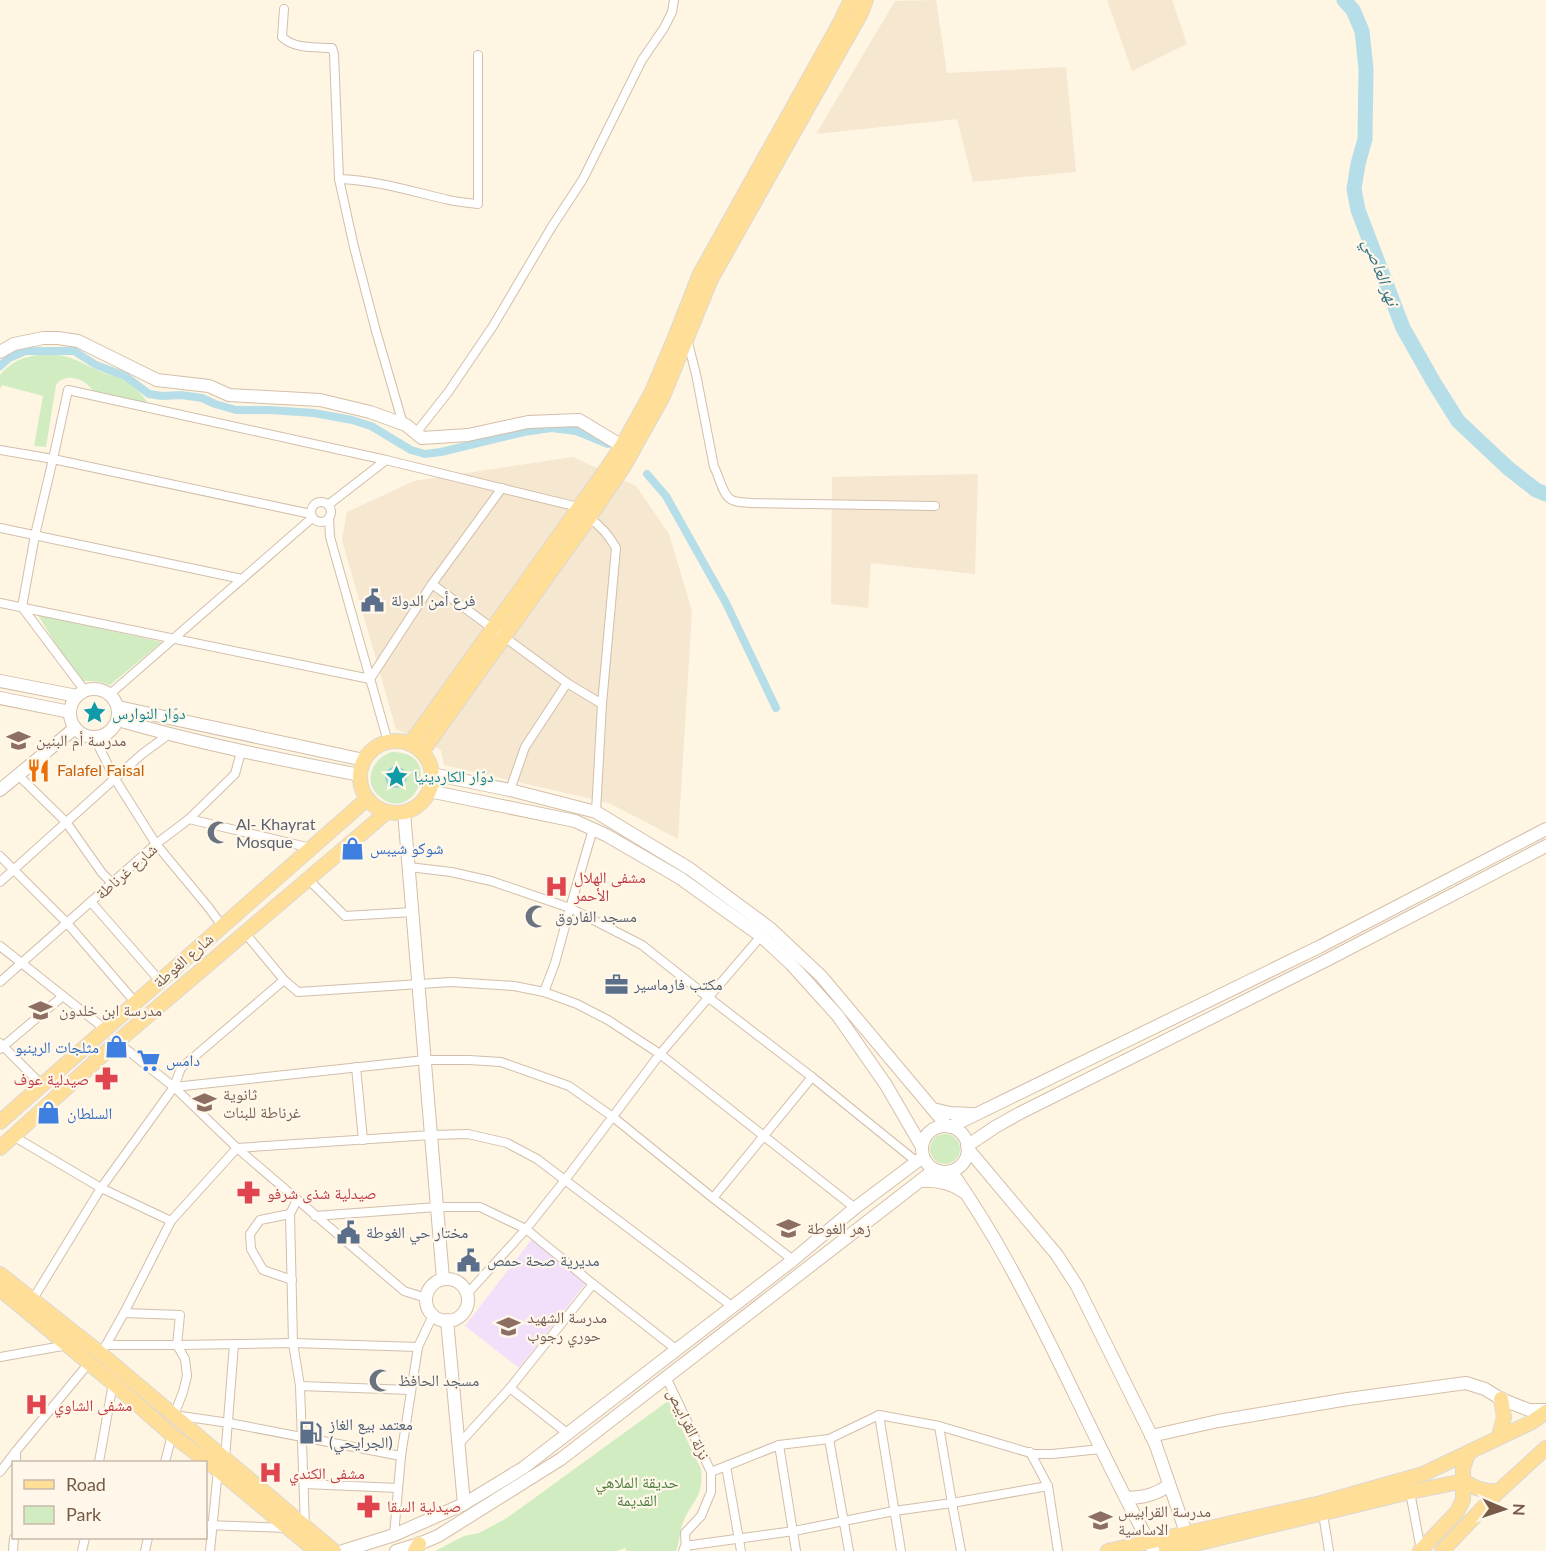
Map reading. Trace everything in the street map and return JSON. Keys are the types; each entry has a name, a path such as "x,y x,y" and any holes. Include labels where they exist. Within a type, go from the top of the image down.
{"main road":[{"path":"422,752 579,507 622,446 651,394 699,274 840,23 850,0"},
{"path":"410,744 590,518 636,447 663,396 711,279 861,13 866,0"},
{"path":"0,352 14,344 43,338 78,341 156,380 209,386 229,395 320,400 370,412 403,424 422,438 468,435 528,422 579,420 622,446"},
{"path":"0,681 81,693 98,689 110,694 115,700 118,713 114,727 109,732 94,737 80,733 75,728 70,712 73,701 81,693"},
{"path":"0,698 70,712"},
{"path":"118,713 168,735 360,775"},
{"path":"118,713 364,760"},
{"path":"0,790 75,728"},
{"path":"399,741 410,744 422,752 429,762 432,774 429,791 419,805 404,812 387,812 372,805 360,783 364,760 378,746 388,742 399,741"},
{"path":"432,774 510,790 596,812 690,869 771,929 821,976 949,1127 962,1134 968,1147 1064,1264 1151,1436 1189,1543"},
{"path":"429,791 575,821 680,878 761,936 791,964 838,1016 886,1085 921,1156 928,1165 940,1172 958,1168 967,1156 968,1147 995,1127 1020,1113 1327,960 1546,846"},
{"name":"شارع الغوطة","path":"0,1122 367,799"},
{"path":"0,1148 117,1042 387,812"},
{"path":"404,812 443,1279"},
{"path":"343,1551 394,1534 464,1504 523,1468 793,1260 921,1156 924,1139 938,1127 949,1127 1319,947 1546,829"},
{"path":"933,1109 959,1114 976,1114"},
{"path":"396,1551 417,1547 438,1536 561,1459 934,1170"},
{"path":"951,1171 1018,1282 1152,1546"},
{"path":"920,1181 930,1180 950,1184 967,1195"},
{"path":"0,1274 103,1349 315,1551"},
{"path":"443,1279 455,1280 467,1294 464,1312 453,1319 442,1320 433,1315 427,1304 426,1298 431,1286 443,1279"},
{"path":"1,1290 113,1383 171,1435 222,1464 305,1526 334,1551"},
{"path":"447,1320 464,1504"},
{"path":"1151,1436 1218,1421 1348,1399 1466,1383 1485,1389 1501,1399 1529,1410 1546,1411"},
{"path":"1499,1437 1504,1417 1501,1399"},
{"path":"1166,1551 1423,1474 1532,1422 1546,1411"},
{"path":"1442,1551 1499,1491 1546,1448"},
{"path":"1421,1550 1457,1512 1463,1500 1463,1468 1468,1454"},
{"path":"1108,1551 1189,1543 1464,1481 1473,1488 1485,1492 1499,1491"},
{"path":"1126,1498 1145,1497 1162,1491 1169,1485"}],"street":[{"path":"416,433 449,391 493,326 583,179 642,60 664,28 672,12 674,0"},
{"path":"284,9 282,37 288,43 305,47 332,48 334,54 339,179 359,269 403,424"},
{"path":"339,179 384,184 447,200 478,204 478,55"},
{"path":"686,339 696,374 714,467 726,496 732,500 752,503 934,506"},
{"path":"81,693 21,607 68,390 386,460 579,507"},
{"path":"0,450 53,459 293,510 313,515 324,522 329,518"},
{"path":"328,505 386,460"},
{"path":"370,679 432,584 502,488"},
{"path":"110,694 313,515 319,502 322,502 328,505 331,512 330,537 388,742"},
{"path":"313,515 330,537"},
{"path":"590,518 602,526 616,548 602,704 596,812"},
{"path":"0,528 242,579"},
{"path":"432,584 567,683 602,704"},
{"path":"0,603 370,679"},
{"path":"510,790 525,747 567,683"},
{"path":"0,882 142,754 168,735"},
{"path":"94,737 115,779 156,844 222,926"},
{"name":"شارع غرناطة","path":"0,982 156,844 189,819 235,774 241,752"},
{"path":"18,775 66,822 102,873 112,883"},
{"path":"189,819 311,848"},
{"path":"544,992 555,963 593,829"},
{"path":"0,856 67,923 135,1002"},
{"path":"409,867 452,872 491,881 570,908 642,945 812,1077 921,1156"},
{"path":"308,879 345,916 412,912"},
{"path":"91,902 160,981"},
{"path":"245,933 284,980 298,992 451,982 514,986 544,992 577,1004 608,1020 660,1054 855,1208"},
{"path":"467,1294 526,1229 660,1054 761,936"},
{"path":"0,946 105,1029"},
{"path":"33,1299 101,1188 174,1087 181,1068 284,980"},
{"path":"42,1085 1,1046 63,996"},
{"path":"117,1042 174,1087 237,1148 404,1291 426,1298"},
{"path":"174,1087 425,1060 469,1059 501,1062 569,1086 613,1117 793,1260"},
{"path":"356,1067 363,1140"},
{"path":"713,1198 812,1077"},
{"path":"103,1349 171,1221 237,1148 431,1135 468,1134 507,1143 537,1159 733,1307"},
{"path":"13,1136 101,1188 171,1221"},
{"path":"297,1200 290,1214 293,1343 300,1386 305,1526"},
{"path":"315,1216 437,1207 480,1207 526,1229 677,1350"},
{"path":"290,1214 261,1220 250,1234 251,1250 263,1270 292,1280"},
{"path":"457,1445 510,1388 593,1284"},
{"path":"124,1313 180,1315 177,1346 185,1359 187,1376 174,1415 229,1423 401,1456"},
{"path":"394,1534 401,1456 418,1347 433,1315"},
{"path":"103,1349 293,1343 418,1347"},
{"path":"210,1551 209,1525 229,1423 234,1344"},
{"path":"0,1357 68,1345"},
{"path":"0,1470 88,1363"},
{"name":"نزلة القرابيص","path":"666,1377 711,1472"},
{"path":"99,1461 113,1383"},
{"path":"300,1386 411,1390"},
{"path":"510,1388 567,1433"},
{"path":"1048,1486 685,1549 685,1533 701,1516 711,1492 711,1472 779,1445 829,1439 879,1415 939,1426 1030,1452 1052,1454 1101,1449"},
{"path":"879,1415 901,1551"},
{"path":"939,1426 962,1551"},
{"path":"165,1461 171,1435"},
{"path":"829,1439 849,1551"},
{"path":"779,1445 796,1551"},
{"path":"16,1451 16,1461"},
{"path":"1030,1452 1048,1486 1058,1551"},
{"path":"726,1466 741,1551"},
{"path":"304,1484 398,1488"},
{"path":"1410,1492 1421,1550"},
{"path":"1323,1514 1329,1551"},
{"path":"209,1525 290,1529"}],"shaded area":[{"path":"936,0 947,73 1066,67 1076,172 973,182 957,119 816,134 895,1"},
{"path":"1107,0 1172,0 1187,44 1132,71"},
{"path":"573,457 636,486 669,534 692,611 678,839 609,803 444,765 441,750 396,729 342,540 347,512 414,481"},
{"path":"978,474 975,574 871,563 868,608 831,604 832,477"},
{"path":"532,1239 586,1283 519,1368 465,1326"}],"green space":[{"path":"45,354 68,357 117,377 134,388 147,402 145,404 104,396 95,393 80,380 63,379 56,385 46,447 34,446 43,396 2,385 0,389 0,375 10,365 20,360"},
{"path":"38,615 162,642 110,685 95,681 79,682"},
{"name":"دوّار الكاردينيا","path":"392,752 409,755 418,763 421,774 419,786 412,796 403,802 391,803 373,789 372,770 375,764","holes":["391,767 401,767 406,773 396,787 389,785 386,772"]},
{"path":"945,1134 955,1139 960,1149 955,1159 945,1164 935,1159 930,1149 935,1139"},
{"name":"حديقة الملاهي القديمة","path":"668,1401 701,1469 699,1493 686,1515 676,1551 627,1551 625,1548 617,1551 435,1551 464,1536 479,1533 507,1518"}],"water":[{"path":"392,767 400,767 406,773 406,781 400,787 392,787 386,781 386,773"}],"waterway":[{"name":"نهر العاصي","path":"1344,0 1353,10 1362,31 1366,69 1365,139 1354,189 1358,210 1403,328 1458,421 1508,468 1536,490 1546,494"},
{"path":"0,366 9,358 25,351 74,351 96,365 125,376 149,394 202,398 236,410 314,413 352,420 371,426 411,450 425,454 551,428 576,431 608,444"},
{"path":"647,474 666,496 726,603 776,708"}],"place":[{"name":"فرع أمن الدولة","path":"373,600"},
{"name":"دوّار النوارس","path":"94,713"},
{"name":"مدرسة أم البنين","path":"18,740"},
{"name":"Falafel Faisal","path":"39,770"},
{"name":"دوّار الكاردينيا","path":"396,776"},
{"name":"Al- Khayrat Mosque","path":"218,833"},
{"name":"شوكو شيبس","path":"352,848"},
{"name":"مشفى الهلال الأحمر","path":"556,886"},
{"name":"مسجد الفاروق","path":"537,916"},
{"name":"مكتب فارماسير","path":"616,984"},
{"name":"مدرسة ابن خلدون","path":"41,1010"},
{"name":"مثلجات الرينبو","path":"117,1047"},
{"name":"دامس","path":"148,1060"},
{"name":"صيدلية عوف","path":"107,1079"},
{"name":"ثانوية غرناطة للبنات","path":"205,1103"},
{"name":"السلطان","path":"49,1113"},
{"name":"صيدلية شذى شرفو","path":"249,1193"},
{"name":"زهر الغوطة","path":"789,1228"},
{"name":"مختار حي الغوطة","path":"348,1232"},
{"name":"مديرية صحة حمص","path":"469,1260"},
{"name":"مدرسة الشهيد حوري رجوب","path":"509,1326"},
{"name":"مسجد الحافظ","path":"380,1380"},
{"name":"مشفى الشاوي","path":"36,1405"},
{"name":"معتمد بيع الغاز (الجرايحي)","path":"311,1433"},
{"name":"مشفى الكندي","path":"271,1473"},
{"name":"صيدلية السقا","path":"369,1506"},
{"name":"مدرسة القرابيس الاساسية","path":"1100,1520"}]}
